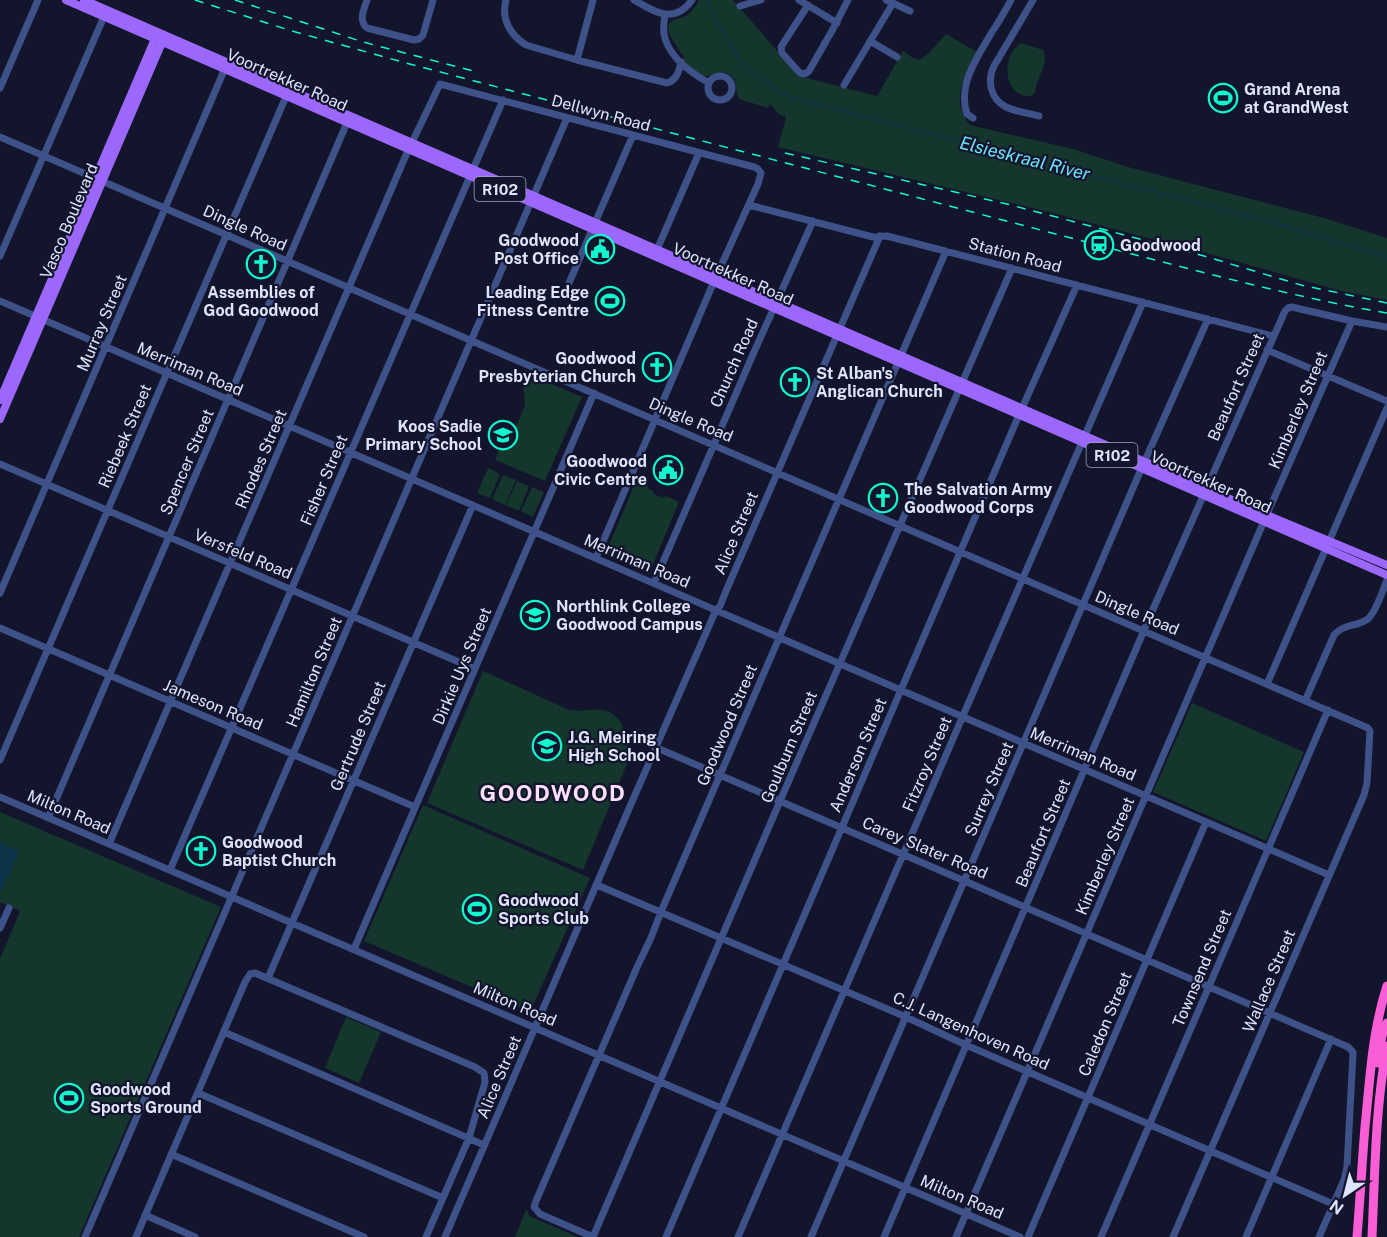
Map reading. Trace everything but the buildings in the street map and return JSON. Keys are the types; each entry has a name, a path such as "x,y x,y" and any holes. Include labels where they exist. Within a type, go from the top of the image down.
{"highway":[{"path":"1357,1237 1372,1052 1387,986"},
{"path":"1383,998 1387,1014"},
{"path":"1364,1138 1371,1120 1381,1042 1387,1023"},
{"path":"1372,1237 1376,1129 1387,1046"}],"main road":[{"name":"Voortrekker Road","path":"66,0 105,13 656,252 1205,491 1327,545 1387,575"},
{"name":"Voortrekker Road","path":"84,0 105,13"},
{"name":"Vasco Boulevard","path":"0,400 39,318 160,37"},
{"name":"Vasco Boulevard","path":"0,418 39,318"},
{"name":"Voortrekker Road","path":"1327,545 1387,565"}],"street":[{"path":"0,88 38,0"},
{"path":"366,0 362,17 364,25 414,40 423,35 433,0"},
{"path":"506,0 504,10 513,36 526,45 576,60 667,82 676,78 681,62"},
{"path":"576,60 593,0"},
{"path":"634,0 665,15 680,12 692,1"},
{"path":"740,6 761,0"},
{"path":"799,0 837,23"},
{"path":"808,5 781,47 782,53 804,74 837,23 848,0"},
{"path":"973,117 968,116 965,107 968,76 1011,0"},
{"path":"1033,0 994,66 990,85 994,96 1003,105 1039,116"},
{"path":"844,85 870,41 889,2 910,11"},
{"path":"0,256 105,13"},
{"path":"665,15 664,31 670,48 695,75 709,83"},
{"path":"870,41 897,57"},
{"name":"Murray Street","path":"0,593 226,66"},
{"name":"Dellwyn Road","path":"438,86 443,84 758,169 760,178 749,205"},
{"name":"Rhodes Street","path":"109,844 438,86"},
{"name":"Riebeek Street","path":"0,760 288,93"},
{"name":"Fisher Street","path":"170,870 503,100"},
{"name":"Hamilton Street","path":"85,1237 567,118"},
{"name":"Spencer Street","path":"48,818 349,119"},
{"path":"569,283 633,135"},
{"name":"Dingle Road","path":"0,136 1364,725 1370,731"},
{"path":"656,252 699,153"},
{"path":"596,558 749,205"},
{"name":"Station Road","path":"749,205 873,237 887,236 1273,336"},
{"name":"Church Road","path":"654,583 813,221"},
{"name":"Alice Street","path":"445,1237 655,747 716,610 720,606 880,236"},
{"name":"Goodwood Street","path":"593,1237 540,1214 534,1208 536,1201 946,251"},
{"name":"Goulburn Street","path":"593,1237 1012,268"},
{"name":"Anderson Street","path":"666,1237 1077,285"},
{"name":"Merriman Road","path":"0,301 1329,875"},
{"name":"Fitzroy Street","path":"738,1237 1143,302"},
{"name":"Beaufort Street","path":"884,1237 1205,491 1286,309 1292,307 1352,321"},
{"name":"Surrey Street","path":"811,1237 1143,464 1208,319"},
{"path":"1352,321 1387,327"},
{"name":"Kimberley Street","path":"956,1237 1352,321"},
{"path":"1267,350 1387,401"},
{"name":"Dirkie Uys Street","path":"354,950 594,393"},
{"path":"1267,684 1387,408"},
{"name":"Versfeld Road","path":"0,464 475,669"},
{"name":"Gertrude Street","path":"268,978 473,505"},
{"path":"1305,700 1334,635 1341,628 1365,620 1373,613 1387,580"},
{"name":"Jameson Road","path":"0,628 415,807"},
{"name":"Townsend Street","path":"1101,1237 1328,710"},
{"name":"Wallace Street","path":"1173,1237 1366,789 1370,731"},
{"name":"Carey Slater Road","path":"655,747 1348,1047 1353,1054 1347,1167 1333,1204"},
{"name":"Milton Road","path":"0,797 1020,1237"},
{"name":"Caledon Street","path":"1028,1237 1206,822"},
{"name":"C.J. Langenhoven Road","path":"597,885 1333,1204"},
{"path":"0,928 9,908"},
{"name":"Alice Street","path":"224,1032 245,982 250,974 255,973 481,1070 485,1082 469,1138 426,1237"},
{"path":"136,1237 224,1032 484,1145"},
{"path":"1246,1237 1330,1039"},
{"path":"198,1093 442,1198"},
{"path":"171,1154 364,1237"},
{"path":"1319,1237 1333,1204"},
{"path":"145,1215 195,1237"}],"green space":[{"path":"699,0 733,0 799,76 877,96 903,51 920,60 946,34 977,52 964,79 960,97 964,115 970,125 1073,149 1128,167 1324,218 1387,238 1387,300 1337,290 1045,211 778,147 786,117 779,114 770,104 768,108 739,99 735,82 728,74 721,72 709,76 701,75 682,59 684,57 668,27 673,21 689,13"},
{"path":"1022,43 1043,50 1045,56 1044,67 1035,93 1031,96 1015,91 1008,77 1007,69 1011,53"},
{"path":"522,371 582,397 545,481 495,460 502,443 505,443 510,432 514,431 525,405"},
{"path":"488,468 500,474 490,498 477,493"},
{"path":"503,475 516,480 505,505 492,499"},
{"path":"640,475 645,477 648,488 654,494 679,502 649,574 605,555"},
{"path":"517,481 529,486 519,511 506,505"},
{"path":"532,487 544,492 533,517 521,511"},
{"path":"483,671 569,710 610,712 621,723 627,739 627,764 583,870 427,803"},
{"path":"1192,703 1304,752 1266,841 1153,792"},
{"name":"Goodwood Sports Club","path":"423,805 590,878 530,1012 364,941"},
{"name":"Goodwood Sports Ground","path":"0,812 221,907 79,1237 0,1237 0,959 20,911 0,902"},
{"path":"346,1017 381,1032 359,1083 325,1068"},
{"path":"526,1210 529,1216 578,1237 515,1237"}],"water":[{"path":"0,843 19,851 1,892 0,891"}],"waterway":[{"name":"Elsieskraal River","path":"706,0 729,44 747,68 761,80 789,97 1268,221 1387,257"}],"railway":[{"path":"195,0 292,31 406,63 1128,253 1224,278 1387,313"},
{"path":"235,0 363,42 477,72"},
{"path":"785,153 1007,204 1204,256 1301,285 1387,303"}],"place":[{"name":"Grand Arena at GrandWest","path":"1223,98"},
{"name":"Goodwood","path":"1099,245"},
{"name":"Goodwood Post Office","path":"600,249"},
{"name":"Assemblies of God Goodwood","path":"261,264"},
{"name":"Leading Edge Fitness Centre","path":"610,301"},
{"name":"Goodwood Presbyterian Church","path":"657,367"},
{"name":"St Alban's Anglican Church","path":"795,382"},
{"name":"Koos Sadie Primary School","path":"503,435"},
{"name":"Goodwood Civic Centre","path":"668,470"},
{"name":"The Salvation Army Goodwood Corps","path":"883,498"},
{"name":"Northlink College Goodwood Campus","path":"535,615"},
{"name":"J.G. Meiring High School","path":"547,746"},
{"name":"Goodwood Baptist Church","path":"201,851"},
{"name":"Goodwood Sports Club","path":"477,909"},
{"name":"Goodwood Sports Ground","path":"69,1098"}],"district":[{"name":"GOODWOOD","path":"553,793"}]}
